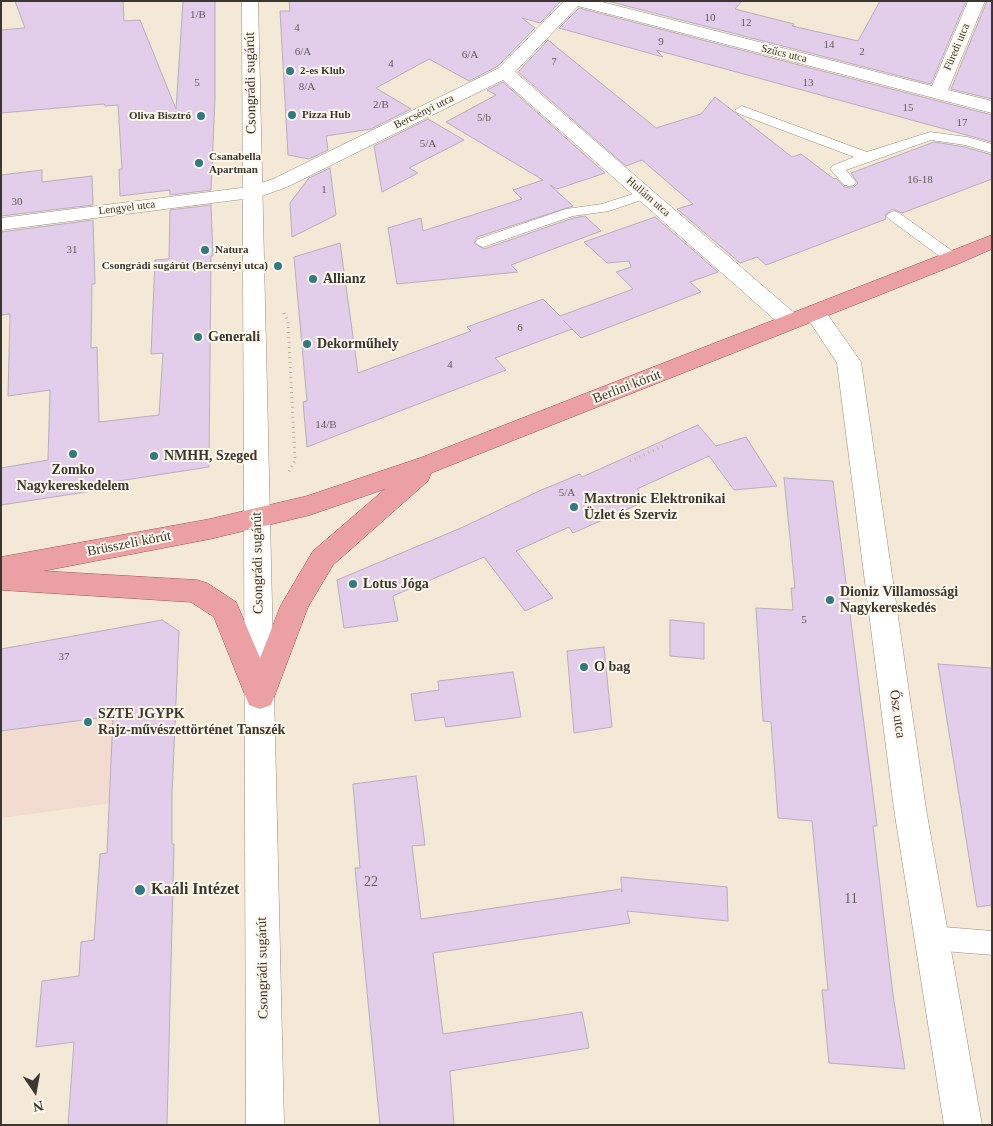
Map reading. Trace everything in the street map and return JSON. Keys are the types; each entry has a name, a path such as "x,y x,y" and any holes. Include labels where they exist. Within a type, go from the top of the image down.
{"main road":[{"name":"Berlini körút","path":"257,519 310,505 429,464 803,318 992,241"},
{"path":"260,696 295,605 322,558 429,464"},
{"name":"Brüsszeli körút","path":"1,568 257,519"},
{"path":"1,579 197,591 226,610 260,696"}],"street":[{"name":"Csongrádi sugárút","path":"250,1 265,1125"},
{"name":"Bercsényi utca","path":"252,193 280,183 506,72 575,1"},
{"name":"Szűcs utca","path":"575,1 992,107"},
{"name":"Füredi utca","path":"938,93 977,1"},
{"name":"Hullám utca","path":"506,72 645,194 803,318"},
{"name":"Lengyel utca","path":"1,224 252,193"},
{"name":"Ősz utca","path":"803,318 849,362 910,809 963,1125"}],"lane":[{"path":"742,110 867,156"},
{"path":"849,182 837,169 867,156 930,136 967,141 992,148"},
{"path":"483,242 571,212 604,208 645,194"},
{"path":"894,216 952,258"},
{"path":"932,938 992,943"}],"path":[{"path":"288,321 295,461"},
{"path":"630,461 666,445"}],"shaded area":[{"name":"SZTE JGYPK Rajz-művészettörténet Tanszék","path":"162,620 179,631 172,795 1,818 1,649"}],"building":[{"path":"15,1 123,1 124,21 140,20 176,109 183,1 215,1 215,98 211,190 170,195 170,190 120,196 119,169 122,169 118,105 105,106 104,104 1,113 1,30 25,28"},
{"path":"289,1 561,1 540,23 522,18 535,28 498,66 469,81 429,59 376,88 411,109 371,129 326,136 328,150 309,159 288,155 280,11 290,11"},
{"path":"607,1 742,1 735,9 794,24 792,26 858,41 880,1 966,1 931,84"},
{"path":"987,1 992,1 992,99 951,89"},
{"path":"579,8 992,115 992,142 656,50 663,57 559,28"},
{"path":"548,40 656,128 701,114 715,97 792,157 801,154 834,179 836,178 844,187 854,187 858,183 851,173 934,142 965,147 992,155 992,179 902,213 893,209 885,215 886,219 766,265 757,257 740,263 677,209 693,204 642,160 626,166 518,72"},
{"path":"503,82 605,173 557,189 550,185 573,206 477,237 474,243 484,249 573,218 585,216 601,231 511,265 518,272 397,284 388,228 421,218 423,231 522,199 513,190 543,180 446,122 496,95 487,90"},
{"path":"428,119 464,140 409,168 418,173 382,192 374,146"},
{"path":"330,168 336,215 292,237 290,203 309,178"},
{"path":"42,170 42,182 92,176 93,205 1,216 1,175"},
{"path":"211,205 213,256 211,256 209,467 99,484 99,490 1,505 1,468 48,460 50,390 8,396 10,314 1,315 1,232 93,220 95,284 92,284 91,348 97,347 99,422 159,415 163,353 151,354 155,260 169,259 170,210"},
{"path":"655,217 718,272 690,282 701,292 581,338 572,329 495,358 506,370 307,447 303,402 307,401 294,257 340,243 358,373 471,331 467,327 543,299 560,316 633,289 616,272 631,267 629,261 607,263 584,242"},
{"path":"698,425 716,446 746,437 777,486 734,490 709,456 637,489 648,500 573,533 569,527 516,551 553,598 525,611 484,557 393,596 398,621 344,628 337,580 461,528 539,491 580,474 582,477"},
{"path":"784,478 833,481 877,826 873,826 893,995 905,1069 829,1063 822,990 828,990 812,821 778,818 771,722 763,721 756,608 793,610 791,588 795,588"},
{"path":"162,620 179,631 172,795 172,844 174,844 167,1125 68,1125 74,1042 36,1047 42,981 79,976 81,942 94,940 100,854 107,853 113,716 1,731 1,649"},
{"path":"670,620 704,623 704,659 670,656"},
{"path":"604,647 612,727 574,733 567,651"},
{"path":"938,664 992,668 992,905 977,907"},
{"path":"513,672 521,717 446,727 444,717 415,721 411,694 439,690 438,681"},
{"path":"416,776 425,845 412,846 421,919 621,889 622,892 621,877 727,887 728,921 627,911 630,923 433,953 443,1034 582,1012 589,1048 450,1071 454,1125 380,1125 355,868 360,868 353,784"}],"place":[{"name":"2-es Klub","path":"290,71"},
{"name":"Pizza Hub","path":"292,115"},
{"name":"Oliva Bisztró","path":"201,116"},
{"name":"Csanabella Apartman","path":"199,163"},
{"name":"Natura","path":"205,250"},
{"name":"Csongrádi sugárút (Bercsényi utca)","path":"278,266"},
{"name":"Allianz","path":"313,279"},
{"name":"Generali","path":"198,337"},
{"name":"Dekorműhely","path":"307,344"},
{"name":"Zomko Nagykereskedelem","path":"73,454"},
{"name":"NMHH, Szeged","path":"154,456"},
{"name":"Maxtronic Elektronikai Üzlet és Szerviz","path":"574,507"},
{"name":"Lotus Jóga","path":"353,584"},
{"name":"Dioniz Villamossági Nagykereskedés","path":"830,600"},
{"name":"O bag","path":"584,667"},
{"name":"SZTE JGYPK Rajz-művészettörténet Tanszék","path":"88,722"},
{"name":"Kaáli Intézet","path":"140,890"}]}
